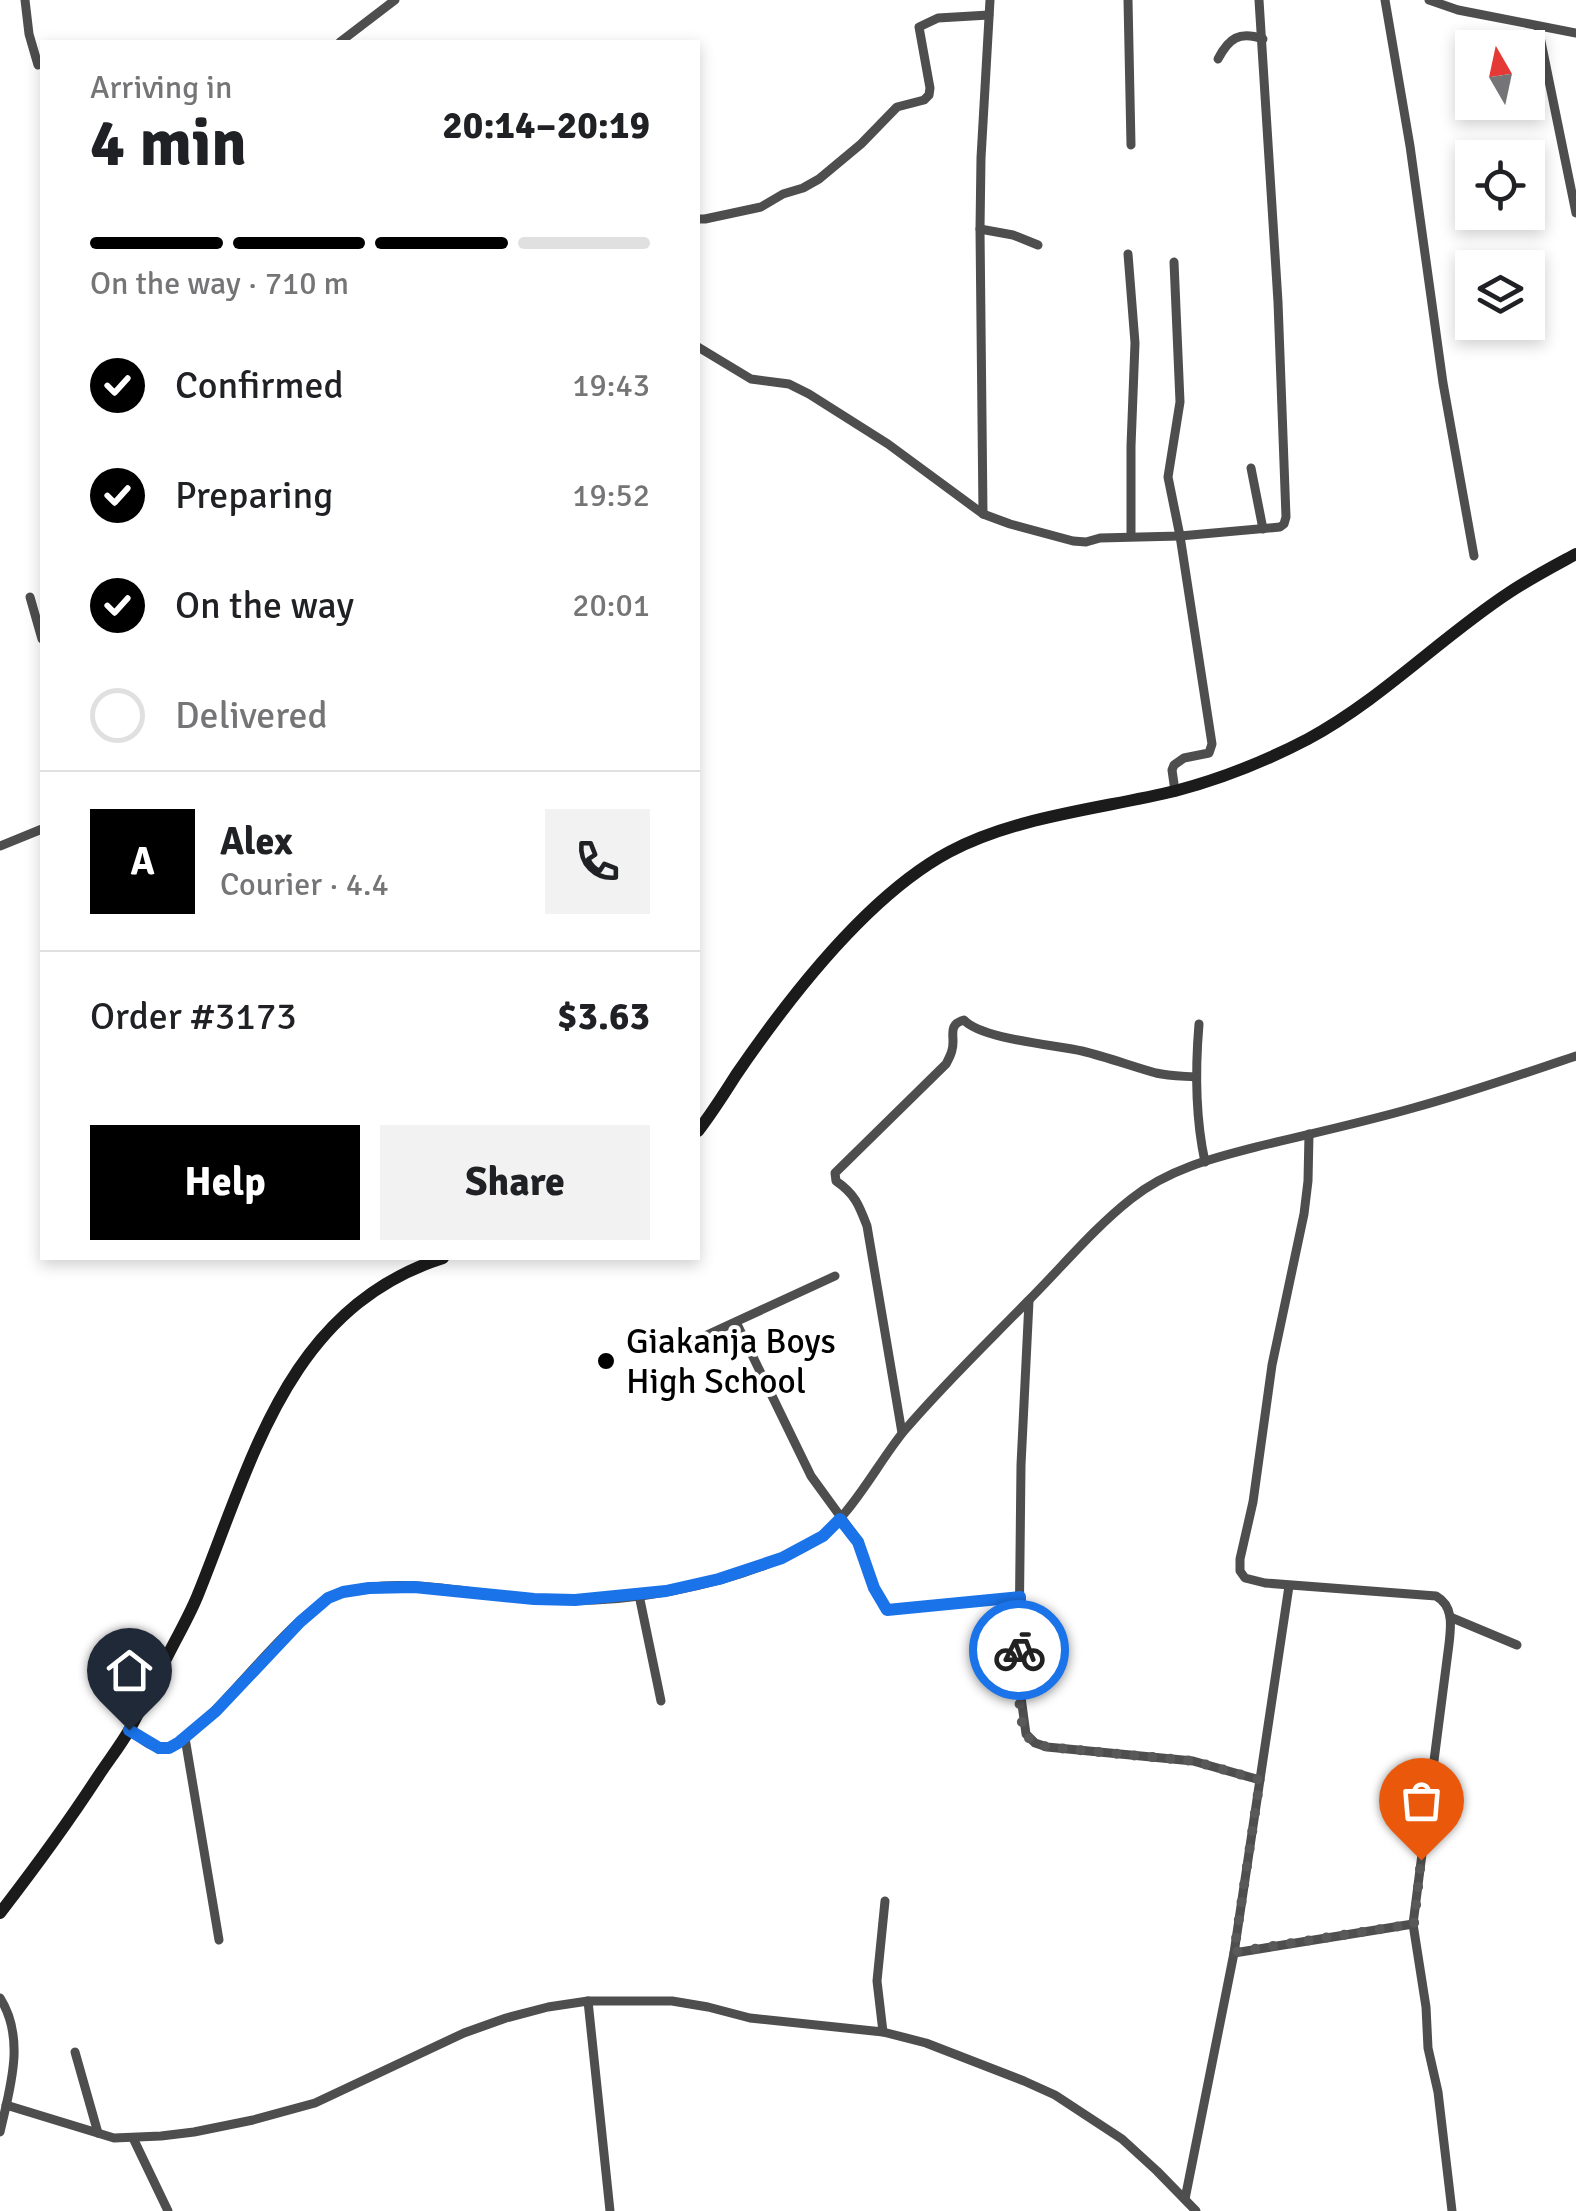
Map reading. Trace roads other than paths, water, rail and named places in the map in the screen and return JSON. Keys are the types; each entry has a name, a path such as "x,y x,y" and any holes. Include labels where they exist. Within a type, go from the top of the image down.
{"main road":[{"path":"700,1128 798,992 862,919 920,871 949,852 1024,824 1219,778 1310,738 1368,700 1508,593 1576,554"},
{"path":"0,1913 129,1730 196,1598 269,1418 306,1356 354,1304 418,1266 437,1260"}],"street":[{"path":"24,0 38,64"},
{"path":"983,514 980,228 990,0"},
{"path":"1128,0 1131,145"},
{"path":"700,348 751,379 789,384 810,394 888,444 983,514 1010,524 1086,542 1131,535 1180,536 1280,527 1286,518 1278,302 1259,0"},
{"path":"1386,0 1474,556"},
{"path":"1429,0 1538,28 1576,33"},
{"path":"374,1 392,2"},
{"path":"343,40 392,2"},
{"path":"700,219 761,206 819,180 896,107 929,95 919,27 938,18 989,15"},
{"path":"1538,28 1576,214"},
{"path":"1218,59 1233,38 1263,39"},
{"path":"980,228 1038,245"},
{"path":"1128,254 1135,343 1131,535"},
{"path":"1174,262 1180,402 1168,478 1212,744 1209,753 1174,764 1175,790"},
{"path":"1251,468 1263,529"},
{"path":"30,597 40,632"},
{"path":"0,846 40,830"},
{"path":"902,1434 867,1226 850,1190 836,1181 835,1173 946,1064 954,1048 955,1023 964,1020 969,1026 1015,1040 1119,1060 1158,1073 1195,1077"},
{"path":"1199,1024 1195,1077 1205,1162"},
{"path":"129,1730 159,1748 169,1748 185,1738 216,1711 300,1622 328,1598 343,1592 414,1587 575,1600 639,1595 719,1579 760,1566 823,1536 943,1388 1105,1222 1158,1179 1205,1162 1416,1108 1576,1056"},
{"path":"1309,1134 1304,1214 1272,1364 1239,1567 1244,1578 1289,1586 1436,1596 1446,1604 1450,1617 1446,1671 1414,1924 1452,2211"},
{"path":"696,1340 835,1276"},
{"path":"1029,1301 1021,1466 1019,1646 1022,1717 1029,1739 1047,1747 1193,1761 1260,1780"},
{"path":"736,1322 811,1476 858,1542 874,1588 887,1610 1020,1597"},
{"path":"1186,2199 1234,1952 1289,1586"},
{"path":"639,1595 661,1701"},
{"path":"1450,1617 1517,1646"},
{"path":"185,1738 219,1940"},
{"path":"883,2032 877,1980 885,1901"},
{"path":"1234,1952 1414,1924"},
{"path":"0,1998 9,2014 14,2038 12,2085 0,2132"},
{"path":"588,2001 610,2211"},
{"path":"6,2104 114,2138 194,2132 315,2104 478,2028 548,2007 588,2001 672,2001 750,2018 883,2032 926,2042 1056,2095 1122,2140 1196,2211"},
{"path":"75,2052 98,2133"},
{"path":"133,2138 168,2211"}],"place":[{"name":"Giakanja Boys High School","path":"606,1361"}]}
